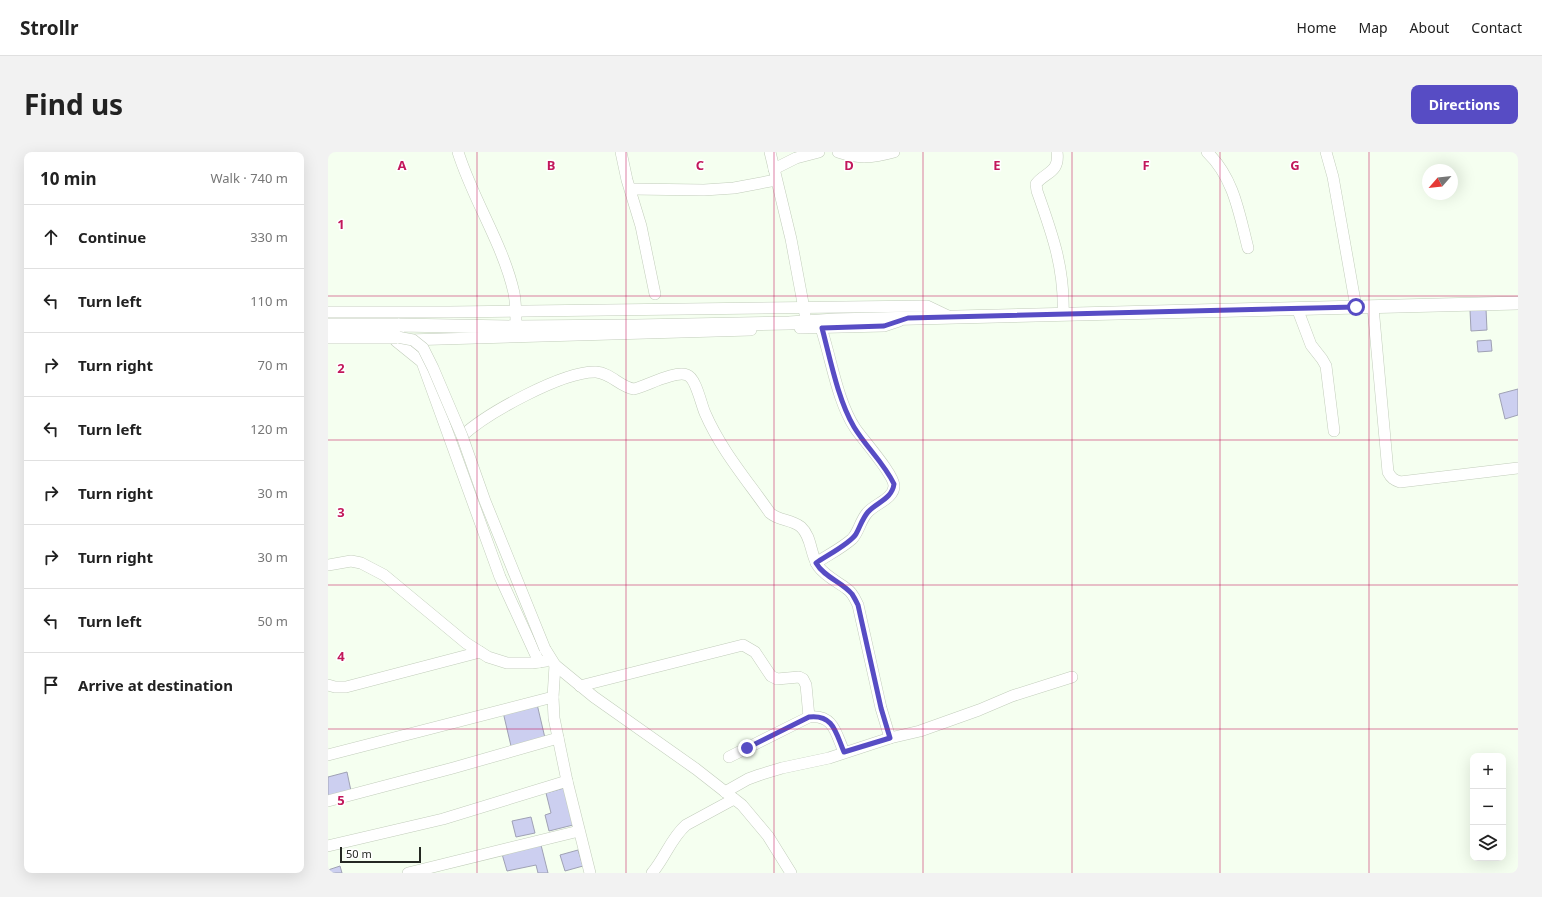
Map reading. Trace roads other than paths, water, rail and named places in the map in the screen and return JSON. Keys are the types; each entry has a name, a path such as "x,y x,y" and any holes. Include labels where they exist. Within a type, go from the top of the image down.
{"main road":[{"path":"328,337 516,327 806,322 820,324 908,318 1518,303"},
{"path":"328,325 397,334"}],"street":[{"path":"458,152 466,176 510,278 515,295 516,327"},
{"path":"621,152 641,226 655,294"},
{"path":"770,152 790,233 806,322"},
{"path":"631,189 704,190 734,188 775,175 796,158 819,152"},
{"path":"838,152 861,158 894,152"},
{"path":"1057,152 1058,158 1056,167 1036,184 1037,191 1052,233 1062,274 1064,296 1062,314"},
{"path":"1207,152 1223,170 1229,181 1248,248"},
{"path":"1326,152 1331,167 1356,307"},
{"path":"328,312 927,306 950,317"},
{"path":"1373,307 1388,472 1394,481 1400,482 1518,468"},
{"path":"1297,308 1311,345 1326,366 1334,431"},
{"path":"396,312 397,334 422,362 500,577 539,662"},
{"path":"328,342 397,334 820,324 843,403 849,416 862,439 876,456 894,484 893,491 867,513 856,535 850,541 816,563"},
{"path":"397,334 413,340 423,348 462,436 485,501 545,649 553,663 609,708 696,768 730,795 753,818 768,836 791,873"},
{"path":"462,436 473,426 526,395 552,384 577,376 595,372 602,373 612,377 628,388 634,389 670,377 682,374 688,375 692,379 702,406 718,440 770,513 776,518 792,522 801,527 810,542 818,567 853,595 858,605 881,708 890,738"},
{"path":"328,565 351,561 361,563 384,575 480,652 497,661 507,663 553,663"},
{"path":"580,686 743,645 755,652 771,676 776,679 800,677 803,679 806,685 809,717"},
{"path":"328,685 335,687 346,687 480,652"},
{"path":"553,663 554,718 567,781 590,873"},
{"path":"652,873 672,840 686,824 730,795 748,779 782,768 829,758 890,738 920,731 1012,696 1072,677"},
{"path":"328,755 553,697"},
{"path":"729,757 809,717 823,717 828,720 833,727 844,752"},
{"path":"328,801 558,738"},
{"path":"328,846 443,819 567,781"},
{"path":"408,873 579,831"}]}
